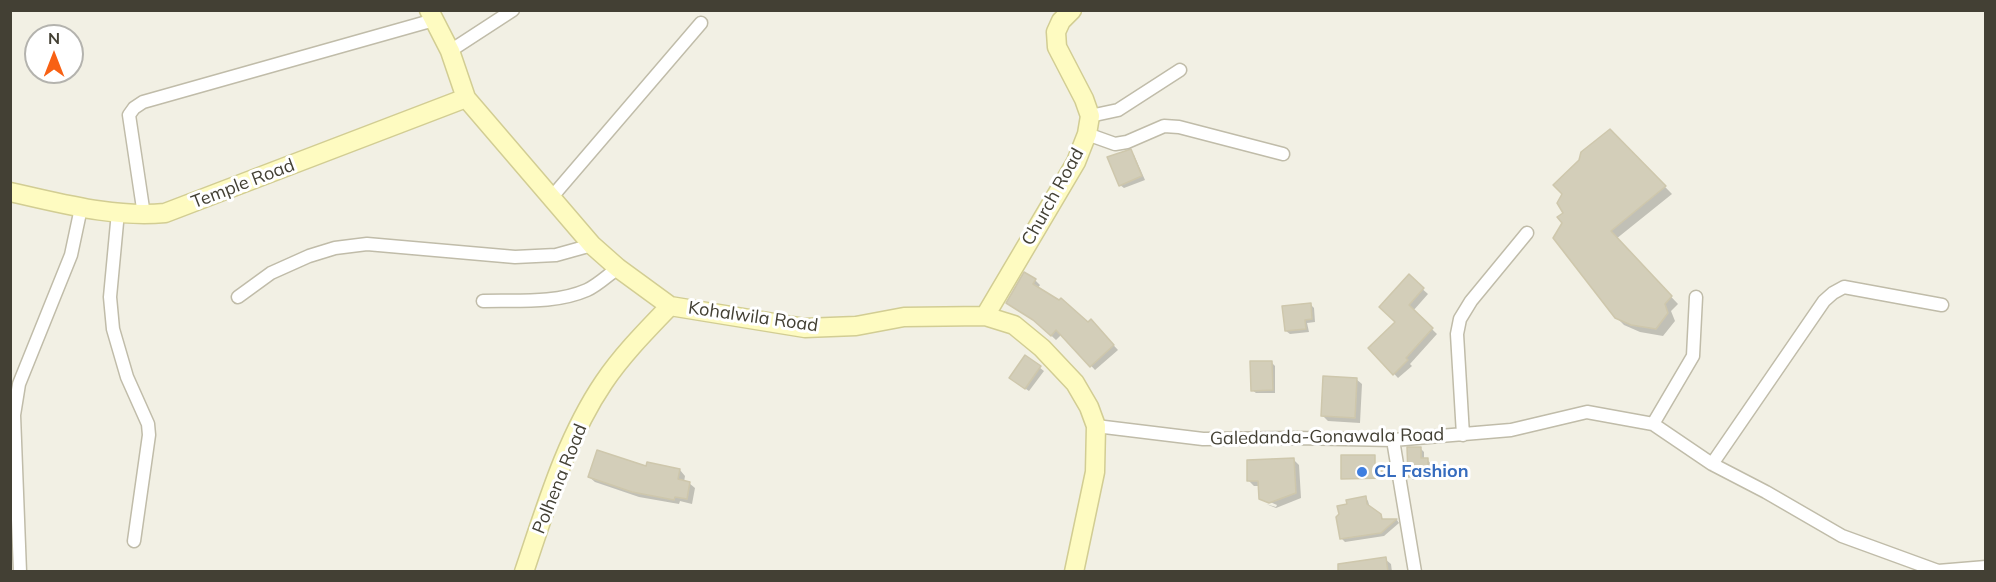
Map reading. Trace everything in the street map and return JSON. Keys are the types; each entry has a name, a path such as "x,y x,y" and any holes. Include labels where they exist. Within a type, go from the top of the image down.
{"street":[{"path":"450,51 513,10"},
{"path":"1072,10 1061,21 1056,32 1058,47 1084,99 1088,125 1115,144 1127,142 1164,126 1179,127 1283,154"},
{"path":"144,215 129,115 134,108 143,102 432,15"},
{"name":"Kohalwila Road","path":"432,15 450,51 466,98 592,245 618,268 670,306 805,328 856,326 904,318 985,316 1014,325 1041,348 1075,383 1089,407 1096,426 1095,472 1074,572"},
{"path":"551,198 701,23"},
{"path":"1088,125 1118,110 1180,70"},
{"name":"Temple Road","path":"10,192 81,208 144,215 165,213 466,98"},
{"name":"Church Road","path":"985,316 1076,162 1088,125"},
{"path":"20,572 14,415 19,384 71,255 81,208"},
{"path":"118,212 110,297 113,329 127,377 148,424 149,435 134,541"},
{"path":"1462,435 1457,334 1460,319 1471,301 1527,232"},
{"path":"238,297 271,273 309,256 335,248 368,244 515,258 556,255 592,245"},
{"path":"483,301 554,299 572,295 589,289 618,268"},
{"path":"1712,464 1824,301 1833,292 1844,287 1942,305"},
{"path":"1653,424 1693,356 1696,297"},
{"name":"Polhena Road","path":"524,572 573,439 598,392 638,339 670,306"},
{"name":"Galedanda-Gonawala Road","path":"1096,426 1203,439 1393,440 1511,430 1587,411 1653,424 1712,464 1842,536 1938,571 1986,567"},
{"path":"1393,440 1415,572"}],"building":[{"path":"1610,129 1666,186 1611,231 1672,296 1665,304 1668,313 1656,329 1631,325 1615,318 1553,238 1562,223 1557,217 1563,213 1557,203 1562,194 1553,185 1579,160 1581,152"},
{"path":"1131,149 1142,176 1119,186 1107,157"},
{"path":"1024,272 1036,279 1033,284 1059,300 1061,298 1088,322 1091,319 1114,345 1090,367 1056,330 1051,336 1033,320 1006,303"},
{"path":"1409,274 1424,288 1409,305 1433,328 1393,375 1368,348 1395,322 1379,307"},
{"path":"1311,303 1312,319 1305,320 1306,329 1285,331 1282,306"},
{"path":"1025,355 1041,366 1025,389 1009,378"},
{"path":"1250,361 1272,361 1273,390 1251,391"},
{"path":"1323,376 1357,378 1355,418 1321,416"},
{"path":"1407,447 1421,447 1421,458 1428,458 1428,476 1408,477"},
{"path":"597,450 646,466 647,462 680,469 678,479 690,482 687,499 675,497 674,500 632,492 588,477"},
{"name":"CL Fashion","path":"1341,455 1375,455 1375,465 1383,465 1384,478 1341,479"},
{"path":"1294,458 1296,493 1269,503 1259,499 1258,481 1247,481 1247,460"},
{"path":"1366,496 1367,504 1381,514 1382,519 1397,519 1381,533 1340,539 1336,517 1339,514 1337,506 1347,504 1346,500"},
{"path":"1386,557 1388,572 1338,572 1338,564"}],"place":[{"name":"CL Fashion","path":"1362,472"}]}
